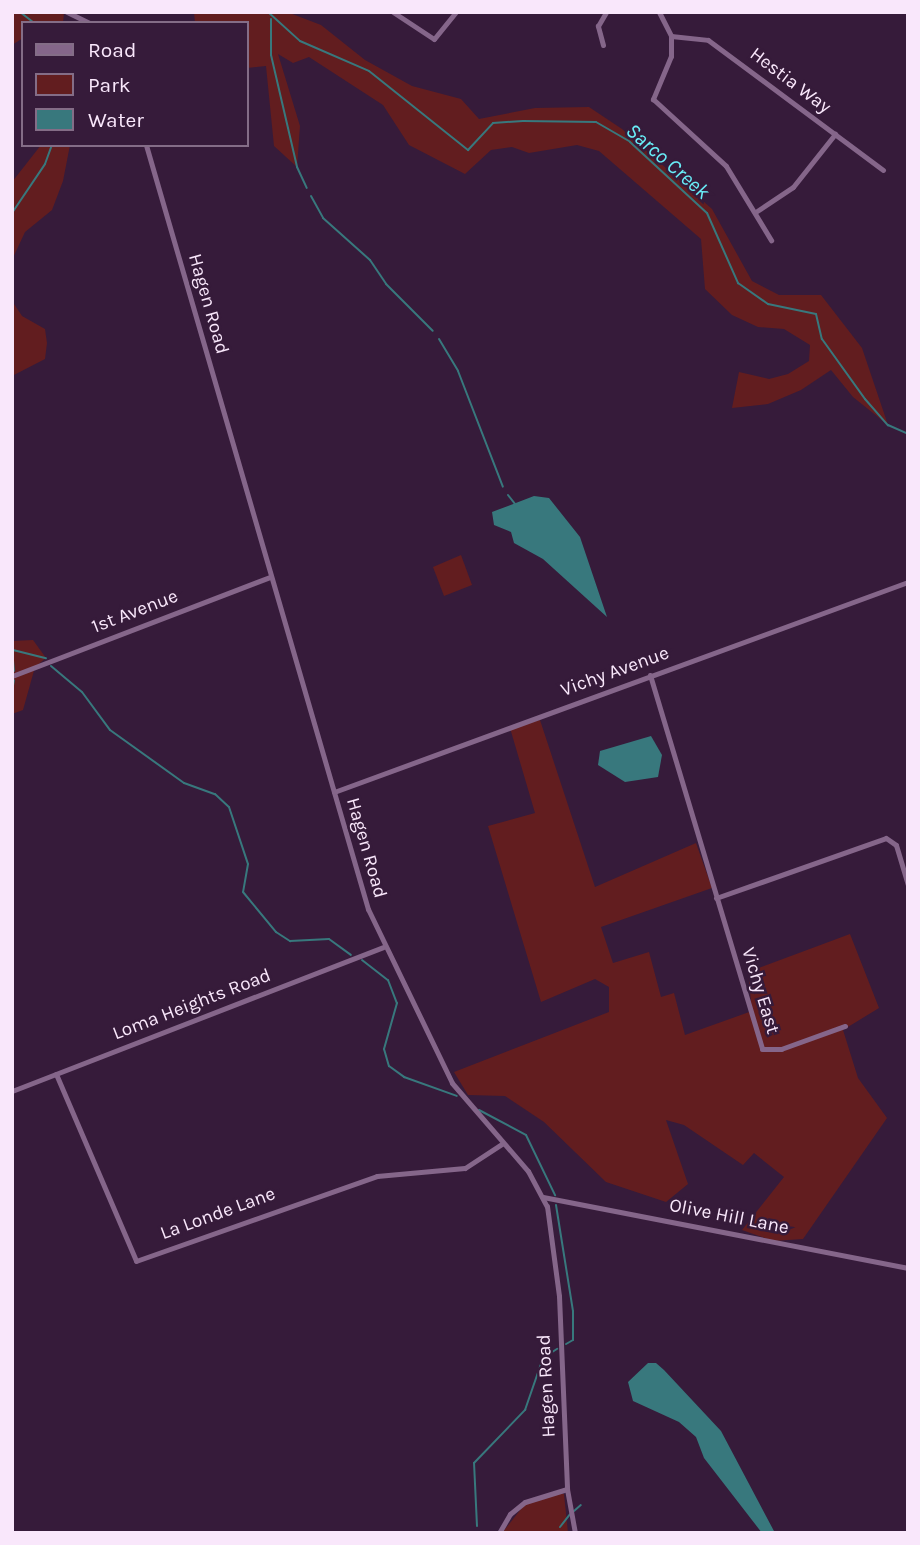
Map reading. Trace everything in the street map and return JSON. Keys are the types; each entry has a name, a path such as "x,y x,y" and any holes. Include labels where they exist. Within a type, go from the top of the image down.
{"street":[{"path":"67,12 86,21"},
{"path":"393,12 434,39 456,12"},
{"path":"603,45 598,26 606,12"},
{"path":"659,12 671,36 666,76 653,99 713,152 757,211 771,240"},
{"name":"Hestia Way","path":"671,36 708,40 883,170"},
{"path":"757,211 793,187 835,134"},
{"name":"Hagen Road","path":"147,147 270,577 383,947 452,1083 528,1171 544,1197 559,1296 568,1505 575,1533"},
{"name":"1st Avenue","path":"12,676 270,577"},
{"name":"Vichy Avenue","path":"334,792 908,582"},
{"name":"Vichy East","path":"650,675 761,1049 781,1049 845,1026"},
{"path":"716,898 886,838 896,845 908,885"},
{"name":"Loma Heights Road","path":"12,1091 383,947"},
{"name":"La Londe Lane","path":"56,1074 136,1261 377,1176 465,1168 503,1143"},
{"name":"Olive Hill Lane","path":"544,1197 908,1268"},
{"path":"499,1533 505,1520 525,1502 567,1489"}],"green space":[{"path":"12,12 64,12 63,21 21,21 21,39 12,45"},
{"path":"194,12 287,12 321,25 365,60 412,86 461,99 479,119 535,108 589,107 622,129 712,209 752,281 779,295 821,295 862,348 888,425 853,397 831,370 801,390 768,404 732,408 739,372 769,379 788,374 809,361 810,345 784,329 758,327 732,315 705,289 701,239 599,151 577,145 529,153 512,147 491,150 465,174 409,145 383,105 309,57 293,63 278,54 300,126 297,167 274,146 266,66 248,68 248,21 195,21"},
{"path":"39,147 70,147 63,181 52,210 25,232 12,260 12,182"},
{"path":"12,301 22,316 45,329 47,343 45,359 12,376"},
{"path":"461,555 472,585 444,596 433,567"},
{"path":"33,640 46,658 35,667 23,710 12,714 12,641"},
{"path":"540,720 595,887 696,843 712,888 601,927 613,963 649,952 661,997 674,993 685,1035 752,1011 748,972 850,934 879,1008 843,1030 858,1078 887,1118 803,1239 773,1241 742,1230 784,1177 754,1153 743,1165 684,1125 666,1120 688,1184 666,1202 606,1182 544,1122 505,1096 468,1095 454,1072 609,1012 609,987 595,979 541,1002 488,826 535,813 510,728"},
{"path":"550,1494 564,1494 568,1533 502,1533 525,1504"}],"water":[{"path":"534,496 549,498 580,537 607,617 543,559 514,543 511,532 494,525 492,512"},
{"path":"651,736 662,755 658,777 625,782 598,765 600,751"},
{"path":"648,1363 656,1363 664,1370 721,1431 775,1533 762,1533 704,1458 696,1437 679,1422 633,1401 628,1382"}],"waterway":[{"path":"20,12 31,21"},
{"name":"Sarco Creek","path":"268,12 300,41 369,71 468,150 493,123 523,121 596,122 630,142 707,213 738,283 768,304 816,314 822,339 865,399 888,425 908,434"},
{"path":"271,19 271,55 297,167 307,188"},
{"path":"12,213 45,164 51,147"},
{"path":"311,196 323,218 370,260 386,284 433,331"},
{"path":"439,339 458,371 503,487"},
{"path":"508,495 515,504"},
{"path":"12,649 14,671"},
{"path":"13,650 46,658"},
{"path":"51,666 82,692 110,730 184,783 215,794 229,807 248,864 243,892 276,932 290,941 329,939 351,955"},
{"path":"12,692 14,680"},
{"path":"362,960 388,980 397,1003 384,1049 389,1066 404,1077 457,1096"},
{"path":"479,1110 526,1135 555,1195"},
{"path":"556,1205 573,1311 573,1340 566,1344"},
{"path":"477,1526 474,1463 525,1410 543,1358 557,1349"},
{"path":"574,1511 581,1505"},
{"path":"560,1527 570,1514"}]}
